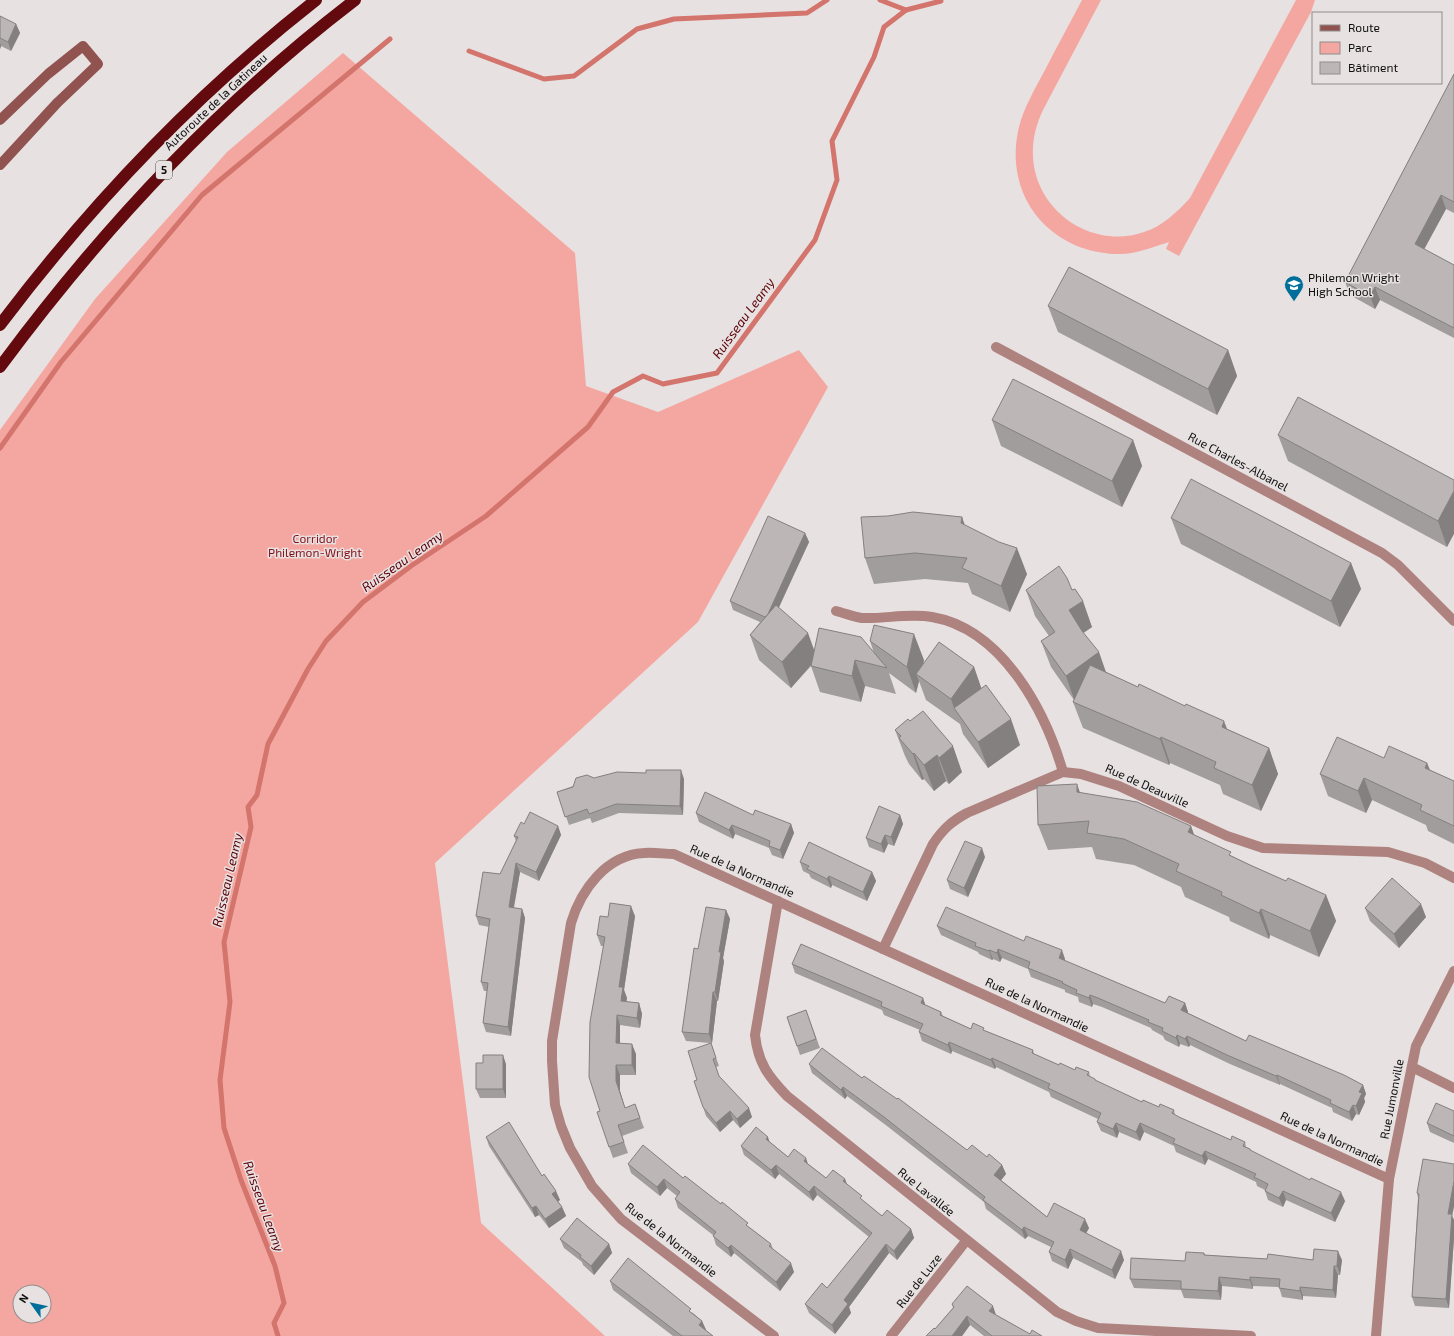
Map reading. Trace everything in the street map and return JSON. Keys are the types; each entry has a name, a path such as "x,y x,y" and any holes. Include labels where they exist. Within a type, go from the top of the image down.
{"highway":[{"name":"Autoroute de la Gatineau","path":"0,325 70,238 143,156 237,66 316,0"},
{"name":"Autoroute de la Gatineau","path":"0,367 90,252 168,166 257,81 356,0"}],"street":[{"path":"0,120 48,74 83,46 98,64 58,102 0,165"},
{"name":"Rue Charles-Albanel","path":"996,347 1382,553 1398,565 1454,621"},
{"path":"836,611 861,618 907,616 932,617 969,630 987,643 1003,659 1039,708 1050,732 1063,772 953,820 942,831 933,844 883,948"},
{"name":"Rue de Deauville","path":"1063,772 1099,778 1227,836 1263,848 1388,852 1425,863 1454,878"},
{"name":"Rue de la Normandie","path":"774,1336 621,1219 592,1186 576,1160 561,1126 554,1097 552,1041 571,923 576,905 593,880 610,865 625,857 642,853 674,854 1389,1179"},
{"name":"Rue Lavallée","path":"778,901 756,1035 757,1051 763,1067 787,1096 966,1241 1057,1312 1076,1321 1098,1328 1251,1336"},
{"name":"Rue Jumonville","path":"1376,1336 1389,1179 1416,1046 1454,971"},
{"path":"1412,1067 1454,1088"},
{"name":"Rue de Luze","path":"891,1336 966,1241"}],"green space":[{"path":"1082,0 1101,0 1038,121 1034,139 1033,157 1037,177 1044,194 1056,210 1070,222 1087,231 1106,236 1125,236 1144,232 1157,226 1175,213 1190,198 1296,0 1315,0 1311,12 1179,256 1166,249 1169,242 1140,251 1122,254 1097,252 1074,244 1054,233 1038,217 1026,198 1018,177 1016,153 1019,127 1024,112"},
{"name":"Corridor Philemon-Wright","path":"343,53 575,253 586,386 658,412 799,350 828,387 698,622 435,863 481,1223 605,1336 0,1336 0,430 95,299 227,152"}],"building":[{"path":"0,16 16,24 8,42 0,38"},
{"path":"1454,74 1454,202 1441,195 1415,244 1454,265 1454,328 1375,287 1370,296 1345,282"},
{"path":"1069,267 1228,350 1208,389 1048,306"},
{"path":"1013,379 1133,440 1112,481 992,420"},
{"path":"1298,397 1454,480 1454,491 1438,521 1278,435"},
{"path":"1191,479 1351,563 1331,601 1171,518"},
{"path":"913,512 962,517 961,523 999,542 1017,548 1001,586 962,568 967,558 915,553 865,558 861,517 888,516"},
{"path":"768,516 805,533 768,614 765,617 730,601"},
{"path":"1059,566 1067,578 1072,590 1075,589 1083,601 1069,610 1082,631 1099,652 1066,676 1041,641 1055,632 1026,590"},
{"path":"776,605 808,633 782,662 750,635"},
{"path":"874,625 914,634 907,667 870,641"},
{"path":"819,628 861,637 887,668 855,660 852,676 811,666"},
{"path":"939,642 974,667 951,699 916,674"},
{"path":"1090,665 1138,687 1139,684 1185,706 1186,704 1224,721 1222,727 1269,748 1252,785 1214,768 1216,762 1161,737 1160,739 1073,702"},
{"path":"986,685 1011,719 978,742 954,708"},
{"path":"923,711 953,746 939,758 937,755 924,765 899,738 901,736 895,730 908,719 910,721"},
{"path":"1337,737 1384,758 1389,746 1427,763 1425,768 1454,781 1454,826 1420,810 1422,805 1364,778 1358,791 1320,774"},
{"path":"646,770 681,770 680,806 616,804 589,814 587,809 565,817 557,792 573,787 576,778 587,775 594,778 617,772 646,773"},
{"path":"1077,784 1077,792 1137,802 1191,826 1188,832 1231,852 1229,855 1286,881 1288,878 1326,895 1310,931 1261,909 1259,913 1221,895 1222,892 1176,871 1179,864 1124,839 1087,833 1089,821 1038,825 1037,786"},
{"path":"705,792 753,815 755,810 791,824 780,850 769,846 770,841 732,825 729,830 696,813"},
{"path":"879,806 900,815 891,837 885,835 881,844 866,838"},
{"path":"530,812 558,826 536,872 516,863 509,907 522,909 508,1027 483,1023 488,983 481,982 490,919 476,916 483,872 500,874 518,837 514,836 521,822 524,824"},
{"path":"965,841 982,848 964,888 947,880"},
{"path":"809,842 872,872 863,892 829,876 827,879 807,869 809,866 800,862"},
{"path":"1392,878 1421,904 1394,934 1365,908"},
{"path":"610,903 631,906 619,987 623,987 621,1001 639,1003 637,1018 617,1015 616,1043 632,1044 632,1065 616,1065 616,1081 625,1108 635,1104 640,1118 618,1125 624,1142 609,1147 597,1112 600,1111 589,1077 590,1022 605,937 597,935 600,916 608,917"},
{"path":"706,907 726,910 719,952 721,952 715,992 713,992 709,1034 682,1032 694,948 698,949"},
{"path":"946,907 1024,941 1026,936 1062,950 1059,958 1165,1003 1169,996 1185,1003 1181,1010 1246,1041 1249,1035 1344,1075 1363,1085 1359,1092 1362,1093 1356,1106 1353,1105 1349,1112 1330,1103 1331,1100 1277,1075 1276,1076 1227,1055 1187,1036 1185,1039 1177,1035 1176,1038 1162,1031 1163,1028 1148,1022 1149,1020 1090,995 1089,998 1076,993 1077,990 1062,983 1063,982 1028,968 1030,962 998,949 997,953 975,946 976,943 937,926"},
{"path":"801,944 923,998 921,1003 941,1012 940,1015 971,1029 973,1023 984,1028 983,1030 1033,1050 1032,1053 1059,1065 1060,1063 1075,1070 1076,1067 1089,1072 1087,1075 1095,1080 1142,1102 1143,1100 1159,1107 1160,1104 1174,1110 1172,1113 1179,1117 1231,1140 1232,1136 1245,1142 1243,1146 1250,1150 1310,1180 1311,1178 1341,1192 1331,1213 1283,1191 1279,1198 1265,1191 1268,1184 1254,1177 1256,1174 1205,1151 1202,1156 1173,1143 1175,1139 1140,1123 1136,1132 1116,1123 1113,1129 1097,1122 1101,1113 1048,1088 1050,1084 992,1058 991,1060 949,1042 948,1045 919,1032 923,1024 881,1006 882,1002 792,964"},
{"path":"806,1010 816,1039 797,1046 787,1017"},
{"path":"711,1043 716,1058 713,1059 719,1076 749,1108 737,1119 730,1111 716,1123 703,1107 694,1081 697,1080 688,1051"},
{"path":"822,1048 862,1078 864,1076 897,1099 898,1098 967,1150 972,1145 987,1157 989,1154 1002,1165 994,1175 1047,1217 1054,1203 1085,1219 1080,1230 1121,1251 1112,1270 1070,1249 1065,1260 1049,1252 1054,1242 1024,1227 1022,1230 983,1200 985,1197 884,1117 843,1087 841,1090 809,1064"},
{"path":"483,1055 503,1055 503,1089 476,1089 476,1063 483,1063"},
{"path":"1436,1103 1454,1111 1454,1136 1427,1123"},
{"path":"509,1122 542,1176 544,1174 556,1191 552,1194 562,1207 545,1219 536,1206 532,1208 486,1137"},
{"path":"756,1127 768,1137 766,1139 788,1157 794,1149 806,1158 804,1161 826,1178 833,1170 845,1179 843,1181 862,1196 860,1198 882,1216 887,1210 911,1229 894,1251 886,1244 844,1300 848,1304 832,1325 805,1304 822,1283 827,1288 872,1233 814,1186 809,1192 776,1165 771,1170 741,1146"},
{"path":"643,1145 683,1178 685,1176 721,1204 722,1202 748,1223 746,1225 771,1244 769,1246 791,1263 776,1282 731,1245 728,1248 713,1236 716,1232 675,1199 680,1192 664,1179 657,1187 628,1164"},
{"path":"1423,1159 1454,1164 1454,1181 1448,1214 1452,1214 1446,1299 1412,1297 1419,1194 1417,1193"},
{"path":"577,1218 609,1244 591,1266 580,1257 581,1255 560,1239"},
{"path":"1314,1249 1338,1251 1337,1266 1334,1266 1333,1290 1300,1287 1300,1291 1279,1288 1280,1279 1250,1277 1250,1280 1219,1277 1218,1291 1181,1289 1181,1281 1130,1279 1131,1258 1185,1261 1186,1252 1204,1253 1204,1255 1267,1259 1268,1254 1313,1260"},
{"path":"628,1258 691,1309 689,1311 702,1321 699,1325 713,1336 682,1336 610,1281"},
{"path":"967,1286 993,1306 989,1311 1030,1334 1032,1330 1042,1336 992,1336 967,1316 952,1336 926,1336 934,1328 935,1329 954,1307 952,1304"}],"waterway":[{"path":"469,51 544,79 574,76 637,29 674,19 807,13 827,0"},
{"path":"880,0 906,10"},
{"name":"Ruisseau Leamy","path":"278,1336 274,1323 284,1303 275,1266 241,1180 224,1128 220,1080 230,1002 224,942 251,827 248,807 257,795 268,744 308,669 326,641 363,602 411,566 486,516 588,427 613,392 643,376 663,384 717,373 815,240 837,180 832,141 874,57 884,27 906,10 941,1"},
{"path":"0,448 61,362 202,195 390,39"}],"place":[{"name":"Philemon Wright High School","path":"1294,302"}]}
